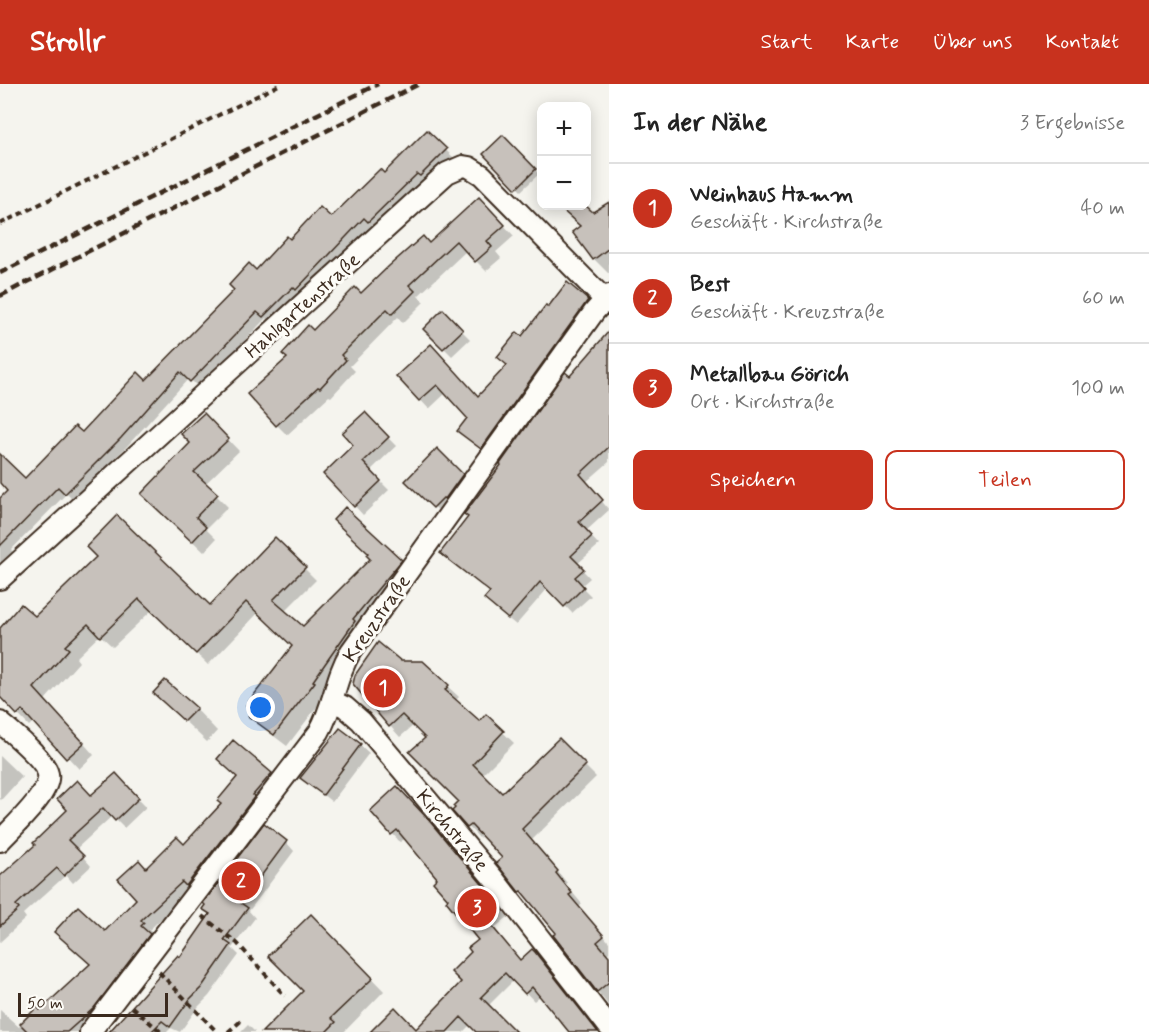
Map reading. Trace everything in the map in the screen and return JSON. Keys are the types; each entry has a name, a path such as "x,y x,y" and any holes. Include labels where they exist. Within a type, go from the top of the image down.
{"street":[{"name":"Hahlgartenstraße","path":"0,579 447,173 455,169 469,167 482,176 608,299"},
{"name":"Kreuzstraße","path":"90,1032 319,732 332,701 336,679 351,651 608,299"},
{"name":"Kirchstraße","path":"332,701 345,707 362,721 506,894 609,1027"},
{"path":"0,722 46,768 49,781 42,794 0,841"}],"path":[{"path":"0,224 281,84"},
{"path":"188,904 237,944 285,996"},
{"path":"146,958 217,1032"},
{"path":"118,995 161,1032"},
{"path":"228,1032 242,1020"}],"building":[{"path":"427,130 447,149 420,176 417,174 368,222 364,218 296,290 293,287 263,317 257,312 190,382 180,372 121,438 65,494 58,487 0,546 0,498 7,491 0,483 0,454 25,478 75,426 82,432 138,372 146,380 234,290 229,285 249,263 256,270 287,236 290,239 320,207 331,217 380,169 384,173"},
{"path":"503,135 536,169 516,189 483,154"},
{"path":"479,197 505,225 487,241 492,247 475,262 456,241 409,285 415,291 392,314 387,309 341,355 346,360 320,388 318,387 276,426 247,394 287,358 282,354 308,325 313,330 355,287 361,293 423,236 429,243"},
{"path":"609,202 609,248 593,260 572,232 580,226 562,210 591,210 593,212"},
{"path":"567,282 588,300 481,449 457,431 467,418 437,385 419,401 396,376 431,344 478,396 507,365 497,357 517,332 522,336"},
{"path":"443,309 463,330 443,349 423,329"},
{"path":"609,331 609,447 580,474 603,500 579,522 592,536 571,556 584,569 575,577 584,587 564,607 540,582 508,619 484,599 490,592 440,553 468,517 464,514 565,372 570,376"},
{"path":"365,412 389,437 363,462 381,481 354,507 323,474 353,445 342,433"},
{"path":"204,413 229,439 194,472 218,494 196,517 206,527 192,542 141,494 190,443 181,434"},
{"path":"437,448 463,474 445,499 443,498 433,508 405,481"},
{"path":"345,507 402,560 353,619 355,621 313,681 315,682 274,735 248,716 253,710 246,705 292,646 246,602 196,654 139,599 100,637 88,624 65,646 69,649 34,688 84,743 66,759 22,710 17,715 0,697 0,628 21,604 35,616 96,557 86,547 117,515 210,605 275,537 306,567 273,600 303,626 370,559 366,555 368,553 333,520"},
{"path":"378,642 401,661 423,661 449,685 445,690 480,721 486,714 504,731 473,764 502,793 559,738 586,765 522,829 558,871 556,873 572,893 569,895 604,936 597,942 609,956 609,982 597,992 553,935 556,933 496,863 502,858 471,825 467,828 452,811 458,801 409,752 425,738 402,715 389,727 353,684 355,675"},
{"path":"165,680 197,708 184,721 153,693"},
{"path":"340,728 361,744 323,795 300,778"},
{"path":"233,740 272,773 186,886 182,882 141,920 144,923 141,926 150,934 94,1008 67,1032 28,1032 20,1024 37,1007 40,1010 90,964 54,932 78,906 105,931 136,899 118,879 139,860 146,868 177,837 184,844 221,804 217,801 237,777 217,759"},
{"path":"116,773 139,798 115,821 103,808 68,840 84,856 64,876 57,868 16,905 19,909 0,926 0,876 35,845 33,843 67,810 57,799 77,780 91,795"},
{"path":"397,786 427,818 501,907 486,919 520,960 532,949 535,952 598,1032 569,1032 532,987 525,994 505,973 481,997 516,1032 476,1032 461,1017 447,1032 370,1032 395,1007 416,1029 461,982 451,972 471,952 468,948 478,940 433,882 437,878 397,830 391,835 370,811"},
{"path":"264,823 287,841 241,903 248,908 224,940 231,945 201,988 170,1027 162,1021 151,1032 109,1032 178,955 180,957 210,914 202,909 205,905 203,903"},
{"path":"311,914 373,978 331,1018 336,1022 326,1032 262,1032 303,991 268,956"}],"railway":[{"path":"0,273 378,84"},
{"path":"0,296 419,84"}],"place":[{"name":"Weinhaus Hamm","path":"383,688"},
{"name":"Best","path":"241,881"},
{"name":"Metallbau Görich","path":"477,908"}]}
